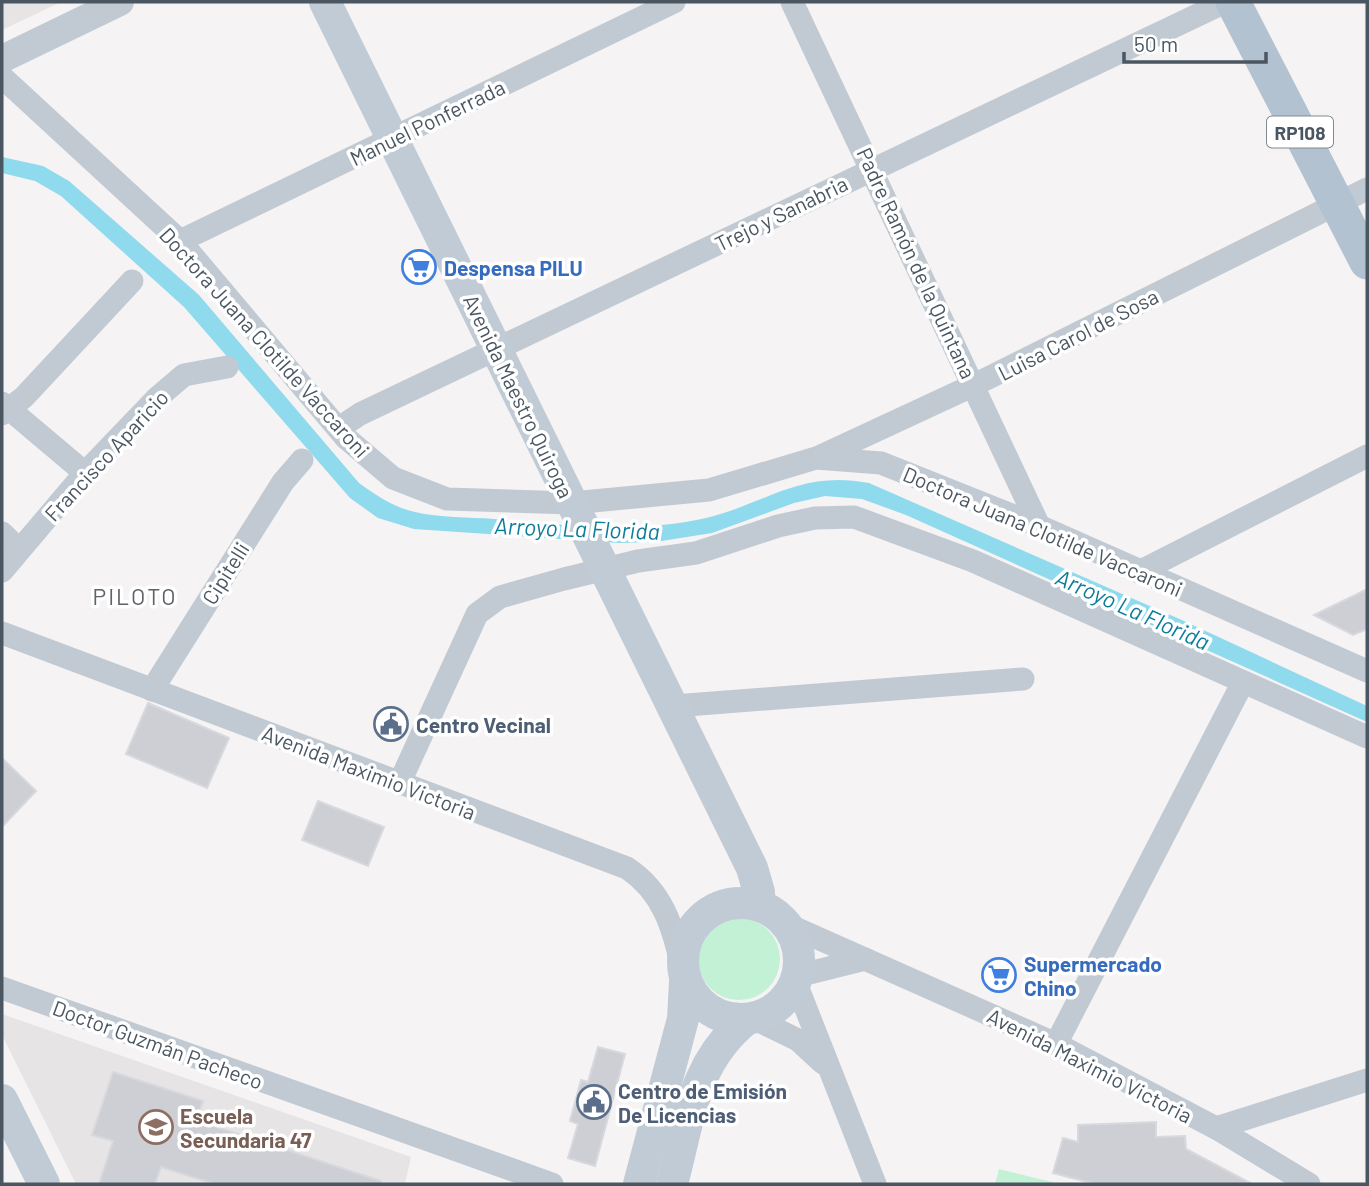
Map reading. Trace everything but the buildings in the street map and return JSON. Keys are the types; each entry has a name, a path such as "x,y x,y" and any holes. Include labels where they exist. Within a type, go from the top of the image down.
{"main road":[{"name":"Avenida Maestro Quiroga","path":"325,2 752,868 759,892 759,905"},
{"name":"RP108","path":"1233,2 1352,197 1367,262"},
{"path":"639,1184 683,1020 683,951 697,921 726,904 743,902 759,905 786,924 798,949 796,979 779,1005 750,1018 724,1040 702,1074 672,1184"},
{"path":"684,975 695,998 710,1011 728,1018 750,1018"},
{"path":"2,1100 44,1184"}],"street":[{"path":"2,59 120,2"},
{"name":"Manuel Ponferrada","path":"180,241 674,2"},
{"name":"Padre Ramón de la Quintana","path":"792,2 1039,526"},
{"name":"Trejo y Sanabria","path":"339,428 360,414 1225,2"},
{"name":"Doctora Juana Clotilde Vaccaroni","path":"2,77 180,241 364,456 393,478 447,499 576,510 709,490 816,458 881,463 1039,526 1367,671"},
{"name":"Luisa Carol de Sosa","path":"816,458 974,385 1352,197"},
{"path":"85,473 4,408 24,397 132,281"},
{"name":"Francisco Aparicio","path":"2,571 85,473 184,375 228,367"},
{"path":"1139,572 1367,456"},
{"name":"Cipitelli","path":"152,690 283,482 302,460"},
{"path":"399,784 477,614 500,597 601,561 696,553 778,526 815,518 854,517 973,561 1367,737"},
{"path":"2,533 19,550"},
{"name":"Avenida Maximio Victoria","path":"2,633 627,868 645,881 668,915 684,975"},
{"path":"674,706 1023,680"},
{"path":"1056,1044 1243,682"},
{"name":"Avenida Maximio Victoria","path":"786,924 1056,1044 1216,1128 1309,1184"},
{"path":"864,959 796,979 825,1065 875,1184"},
{"name":"Doctor Guzmán Pacheco","path":"2,988 552,1184"},
{"path":"750,1018 798,1040 825,1065"},
{"path":"1216,1128 1367,1080"}],"shaded area":[{"path":"2,2 61,2 2,30"},
{"path":"2,1014 411,1157 405,1184 76,1184 2,1035"}],"green space":[{"path":"731,918 747,918 762,925 773,936 780,951 777,975 768,988 747,1000 731,1000 716,993 705,982 698,967 698,951 705,936 716,925"},
{"path":"999,1169 1060,1184 995,1184"}],"water":[{"name":"Arroyo La Florida","path":"2,157 43,166 69,181 199,295 359,483 400,507 425,514 547,524 654,526 728,512 803,484 844,480 869,483 1184,621 1367,706 1367,722 906,515 862,499 825,496 794,503 712,533 655,542 619,543 414,529 378,518 350,498 184,307 61,196 35,181 2,173"}],"place":[{"name":"Despensa PILU","path":"419,267"},
{"name":"Centro Vecinal","path":"391,724"},
{"name":"Supermercado Chino","path":"999,975"},
{"name":"Centro de Emisión De Licencias","path":"594,1102"},
{"name":"Escuela Secundaria 47","path":"156,1127"}],"district":[{"name":"PILOTO","path":"135,596"}]}
